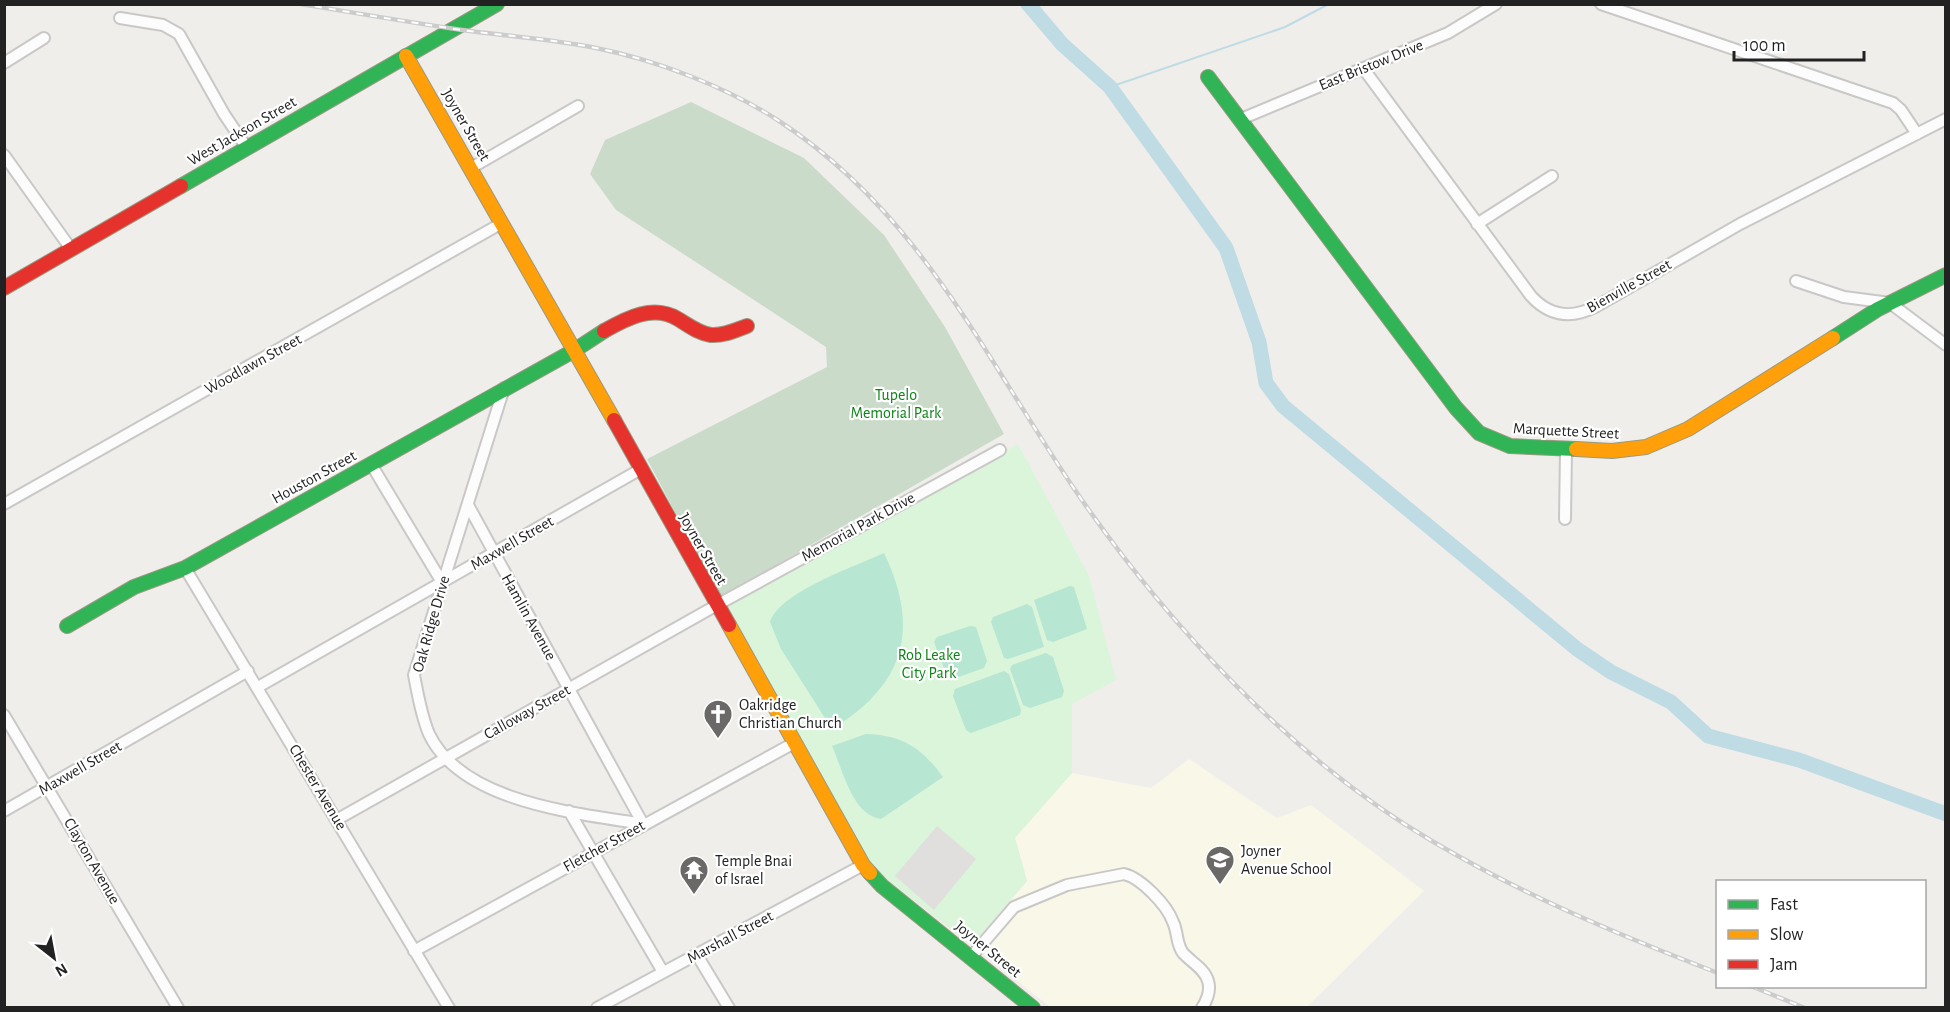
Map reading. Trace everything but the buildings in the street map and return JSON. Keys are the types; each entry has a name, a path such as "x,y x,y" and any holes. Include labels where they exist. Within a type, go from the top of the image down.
{"street":[{"name":"West Jackson Street","path":"4,288 497,4"},
{"name":"East Bristow Drive","path":"1241,119 1448,33 1496,4"},
{"path":"1601,4 1893,104 1905,114 1917,134"},
{"path":"120,18 163,25 179,34 224,114 247,148"},
{"path":"4,63 44,38"},
{"name":"Joyner Street","path":"406,56 575,350 863,866 882,886 971,957 1024,1006"},
{"name":"Bienville Street","path":"1364,68 1537,303 1552,312 1578,314 1597,306 1740,224 1946,119"},
{"name":"Marquette Street","path":"1208,76 1472,426 1488,438 1510,446 1566,451 1626,451 1667,440 1890,303 1946,275"},
{"path":"471,168 578,106"},
{"path":"4,155 71,249"},
{"path":"1477,224 1552,176"},
{"name":"Woodlawn Street","path":"4,504 502,223"},
{"path":"1796,281 1844,297 1890,303 1946,345"},
{"name":"Houston Street","path":"67,626 134,588 185,568 575,350 626,318 655,312 678,317 703,333 722,335 747,326"},
{"name":"Oak Ridge Drive","path":"504,388 414,675 420,709 429,735 445,758 471,778 502,794 569,811 643,824"},
{"name":"Memorial Park Drive","path":"717,605 1000,450"},
{"path":"1564,519 1566,451"},
{"path":"371,464 442,584"},
{"name":"Maxwell Street","path":"258,687 641,469"},
{"name":"Hamlin Avenue","path":"468,505 643,824"},
{"name":"Chester Avenue","path":"185,568 338,819 449,1008"},
{"name":"Calloway Street","path":"338,819 717,605"},
{"name":"Maxwell Street","path":"4,811 248,671"},
{"name":"Clayton Avenue","path":"4,715 49,787 178,1008"},
{"name":"Fletcher Street","path":"414,951 794,743"},
{"path":"569,811 663,972"},
{"name":"Marshall Street","path":"597,1008 863,866"},
{"path":"971,957 1014,908 1067,885 1124,874 1132,876 1166,909 1173,921 1182,952 1205,974 1209,983 1208,994 1202,1008"},
{"path":"698,955 729,1008"}],"shaded area":[{"name":"Joyner Avenue School","path":"1189,759 1277,818 1311,805 1424,891 1307,1007 1050,1007 972,945 1027,881 1015,838 1072,773 1151,788"},
{"path":"937,826 976,859 934,910 895,876"}],"green space":[{"name":"Tupelo Memorial Park","path":"691,102 804,158 884,235 945,327 1004,434 720,597 647,459 827,367 826,347 616,210 590,174 605,140"},
{"name":"Rob Leake City Park","path":"1018,444 1089,576 1116,680 1072,704 1072,773 1015,838 1027,881 972,945 890,882 867,858 728,606"},
{"path":"884,553 902,607 903,631 899,653 890,674 876,694 832,729 781,649 770,622 777,611 803,591 837,573"},
{"path":"1070,586 1074,587 1087,629 1053,642 1047,640 1034,600"},
{"path":"1027,604 1032,607 1044,647 1008,659 1004,658 991,622 993,617"},
{"path":"970,626 976,627 987,661 984,668 953,679 947,676 934,642 937,637"},
{"path":"1046,653 1053,657 1064,691 1062,697 1030,708 1023,705 1010,669 1012,665"},
{"path":"1004,671 1009,674 1021,710 1020,715 971,733 966,730 953,696 955,689"},
{"path":"866,734 890,737 910,745 927,758 943,777 881,819 871,816 863,809 850,790 832,746"}],"waterway":[{"path":"1028,4 1062,44 1110,87 1226,248 1259,342 1266,383 1283,406 1577,649 1611,672 1671,702 1708,736 1799,760 1946,814"},
{"path":"1110,87 1285,27 1329,4"}],"railway":[{"path":"301,4 462,30 563,42 619,53 667,67 714,86 779,121 828,158 872,199 911,243 979,339 1075,490 1111,540 1191,638 1235,685 1282,729 1380,808 1466,861 1572,913 1716,972"},
{"path":"1756,988 1805,1008"}],"traffic: fast":[{"path":"181,186 497,4"},
{"path":"1208,77 1456,408 1479,433 1510,446 1576,449"},
{"path":"1833,338 1878,309 1946,275"},
{"path":"67,626 134,587 185,568 575,350 604,331"},
{"path":"870,873 882,886 1033,1008"}],"traffic: slow":[{"path":"406,56 614,420"},
{"path":"1576,449 1612,451 1646,447 1688,429 1833,338"},
{"path":"729,625 863,865 870,873"}],"traffic: jam":[{"path":"4,288 181,186"},
{"path":"604,331 640,314 650,313 669,315 697,331 711,335 725,334 747,326"},
{"path":"614,420 729,625"}],"place":[{"name":"Oakridge Christian Church","path":"718,740"},
{"name":"Joyner Avenue School","path":"1220,886"},
{"name":"Temple Bnai of Israel","path":"694,896"}]}
